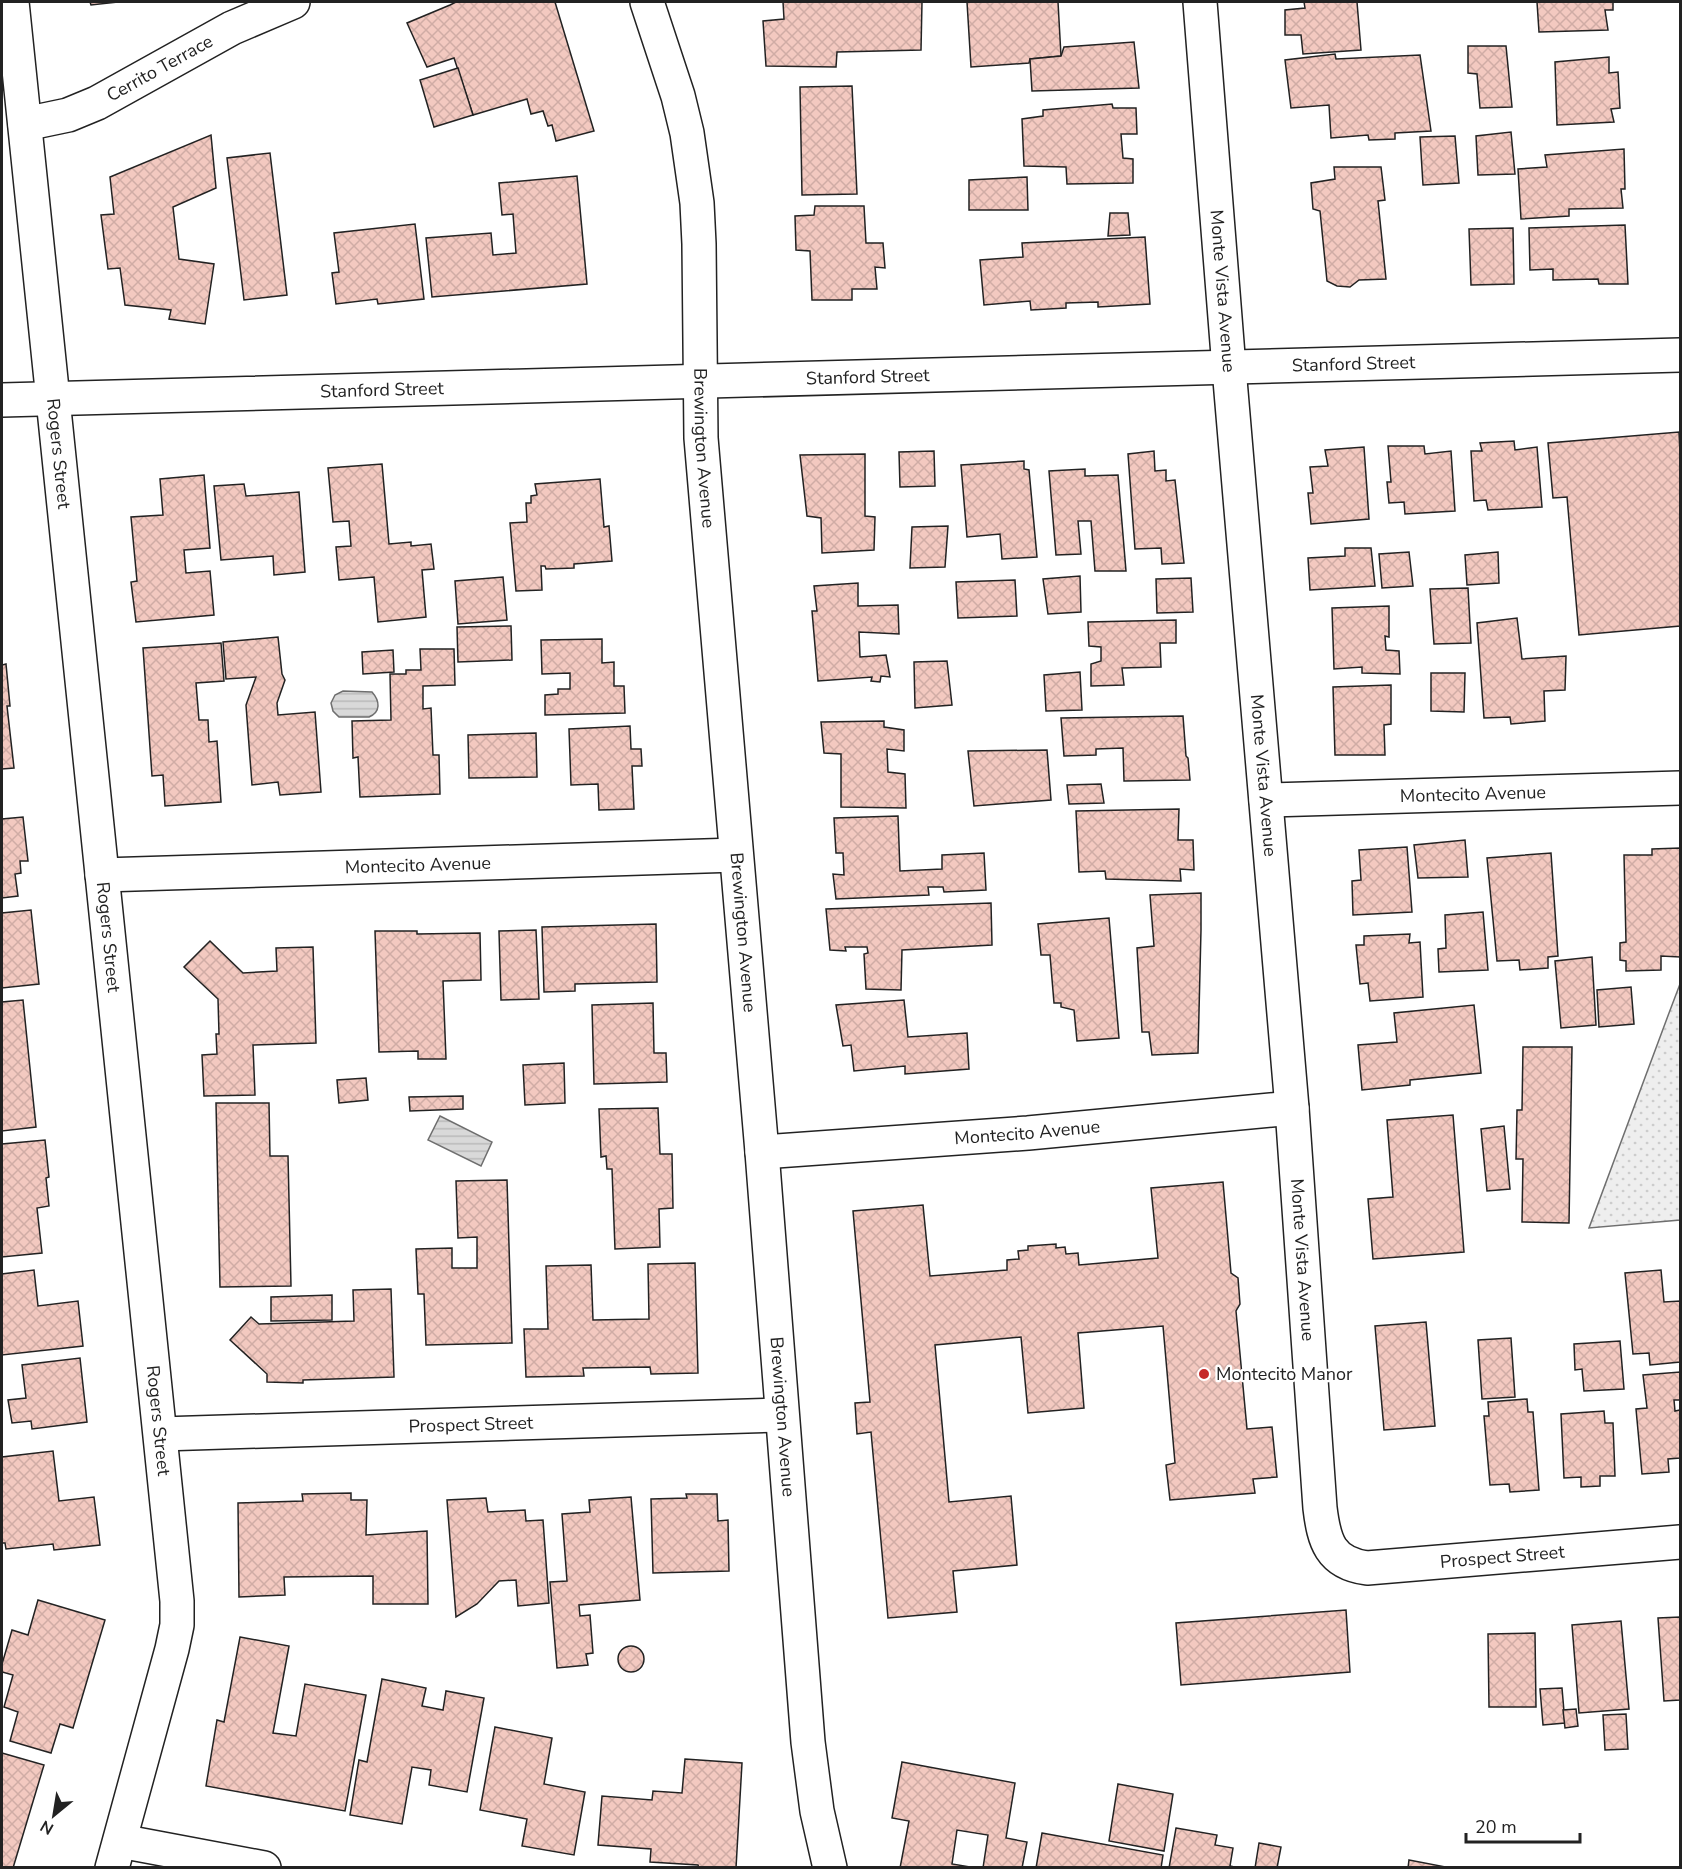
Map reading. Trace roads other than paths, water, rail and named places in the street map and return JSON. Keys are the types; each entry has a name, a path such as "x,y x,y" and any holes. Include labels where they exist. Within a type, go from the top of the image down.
{"street":[{"name":"Rogers Street","path":"12,2 177,1601 177,1625 172,1649 116,1854"},
{"name":"Cerrito Terrace","path":"25,124 68,115 97,103 232,28 293,2"},
{"name":"Brewington Avenue","path":"647,2 678,96 692,166 699,244 701,438 762,1152 808,1742 817,1811 830,1868"},
{"name":"Monte Vista Avenue","path":"1200,2 1292,1108 1320,1508 1323,1531 1330,1547"},
{"name":"Stanford Street","path":"2,400 1680,355"},
{"name":"Montecito Avenue","path":"1266,800 1680,788"},
{"name":"Montecito Avenue","path":"102,875 735,855"},
{"name":"Montecito Avenue","path":"762,1152 1028,1133 1292,1108"},
{"name":"Prospect Street","path":"161,1434 781,1414"},
{"name":"Prospect Street","path":"1330,1547 1340,1559 1353,1566 1367,1568 1680,1542"},
{"path":"116,1854 264,1868"}],"place":[{"name":"Montecito Manor","path":"1204,1374"}]}
